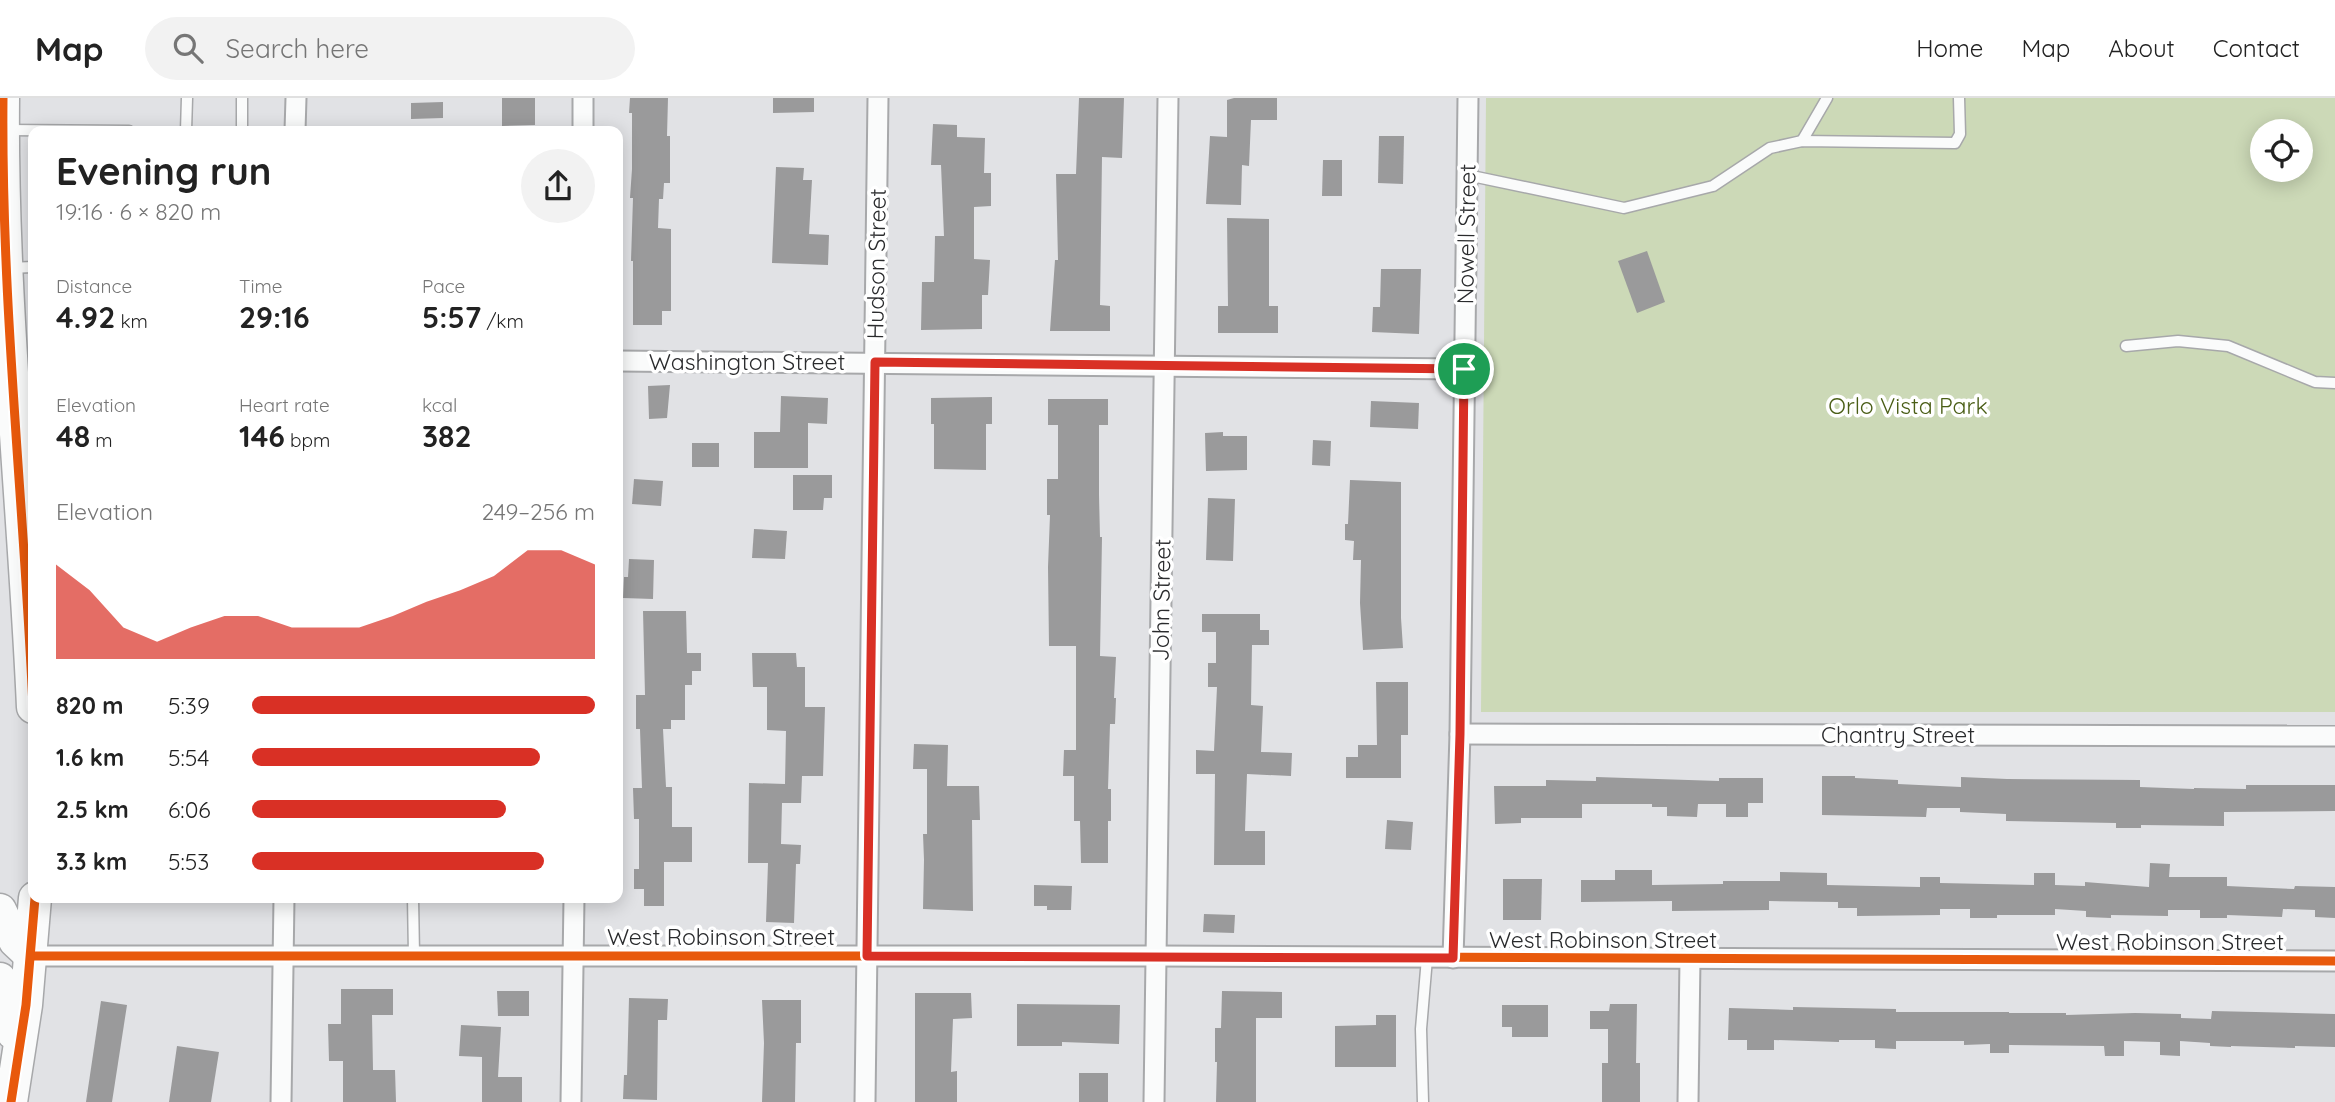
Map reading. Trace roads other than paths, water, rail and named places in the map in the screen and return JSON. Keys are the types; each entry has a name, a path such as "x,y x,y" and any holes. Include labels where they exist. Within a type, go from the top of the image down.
{"main road":[{"path":"3,98 3,130 19,267 14,354 28,540"},
{"path":"11,1102 31,956 35,903"},
{"path":"0,910 15,941 31,956"},
{"path":"0,979 7,996 18,1062"}],"street":[{"path":"295,126 296,98"},
{"path":"583,98 583,126"},
{"name":"Hudson Street","path":"865,1102 878,98"},
{"name":"John Street","path":"1154,1102 1168,98"},
{"name":"Nowell Street","path":"1453,958 1460,734 1468,98"},
{"name":"Washington Street","path":"623,361 1464,369"},
{"name":"Chantry Street","path":"1460,734 2335,736"},
{"path":"281,1102 284,903"},
{"path":"571,1102 574,903"},
{"name":"West Robinson Street","path":"31,956 1156,956 2335,961"},
{"path":"1688,1102 1690,958"}],"lane":[{"path":"186,126 187,98"},
{"path":"242,98 242,126"},
{"path":"1802,141 1827,98"},
{"path":"1467,175 1624,208 1713,186 1770,148 1802,141 1955,143 1961,134 1959,98"},
{"path":"3,130 28,130"},
{"path":"2126,346 2178,341 2228,345 2315,382 2335,383"},
{"path":"413,903 414,955"},
{"path":"1423,1102 1422,1029 1427,958"}],"park label":[{"name":"Orlo Vista Park","path":"1908,405"}]}
